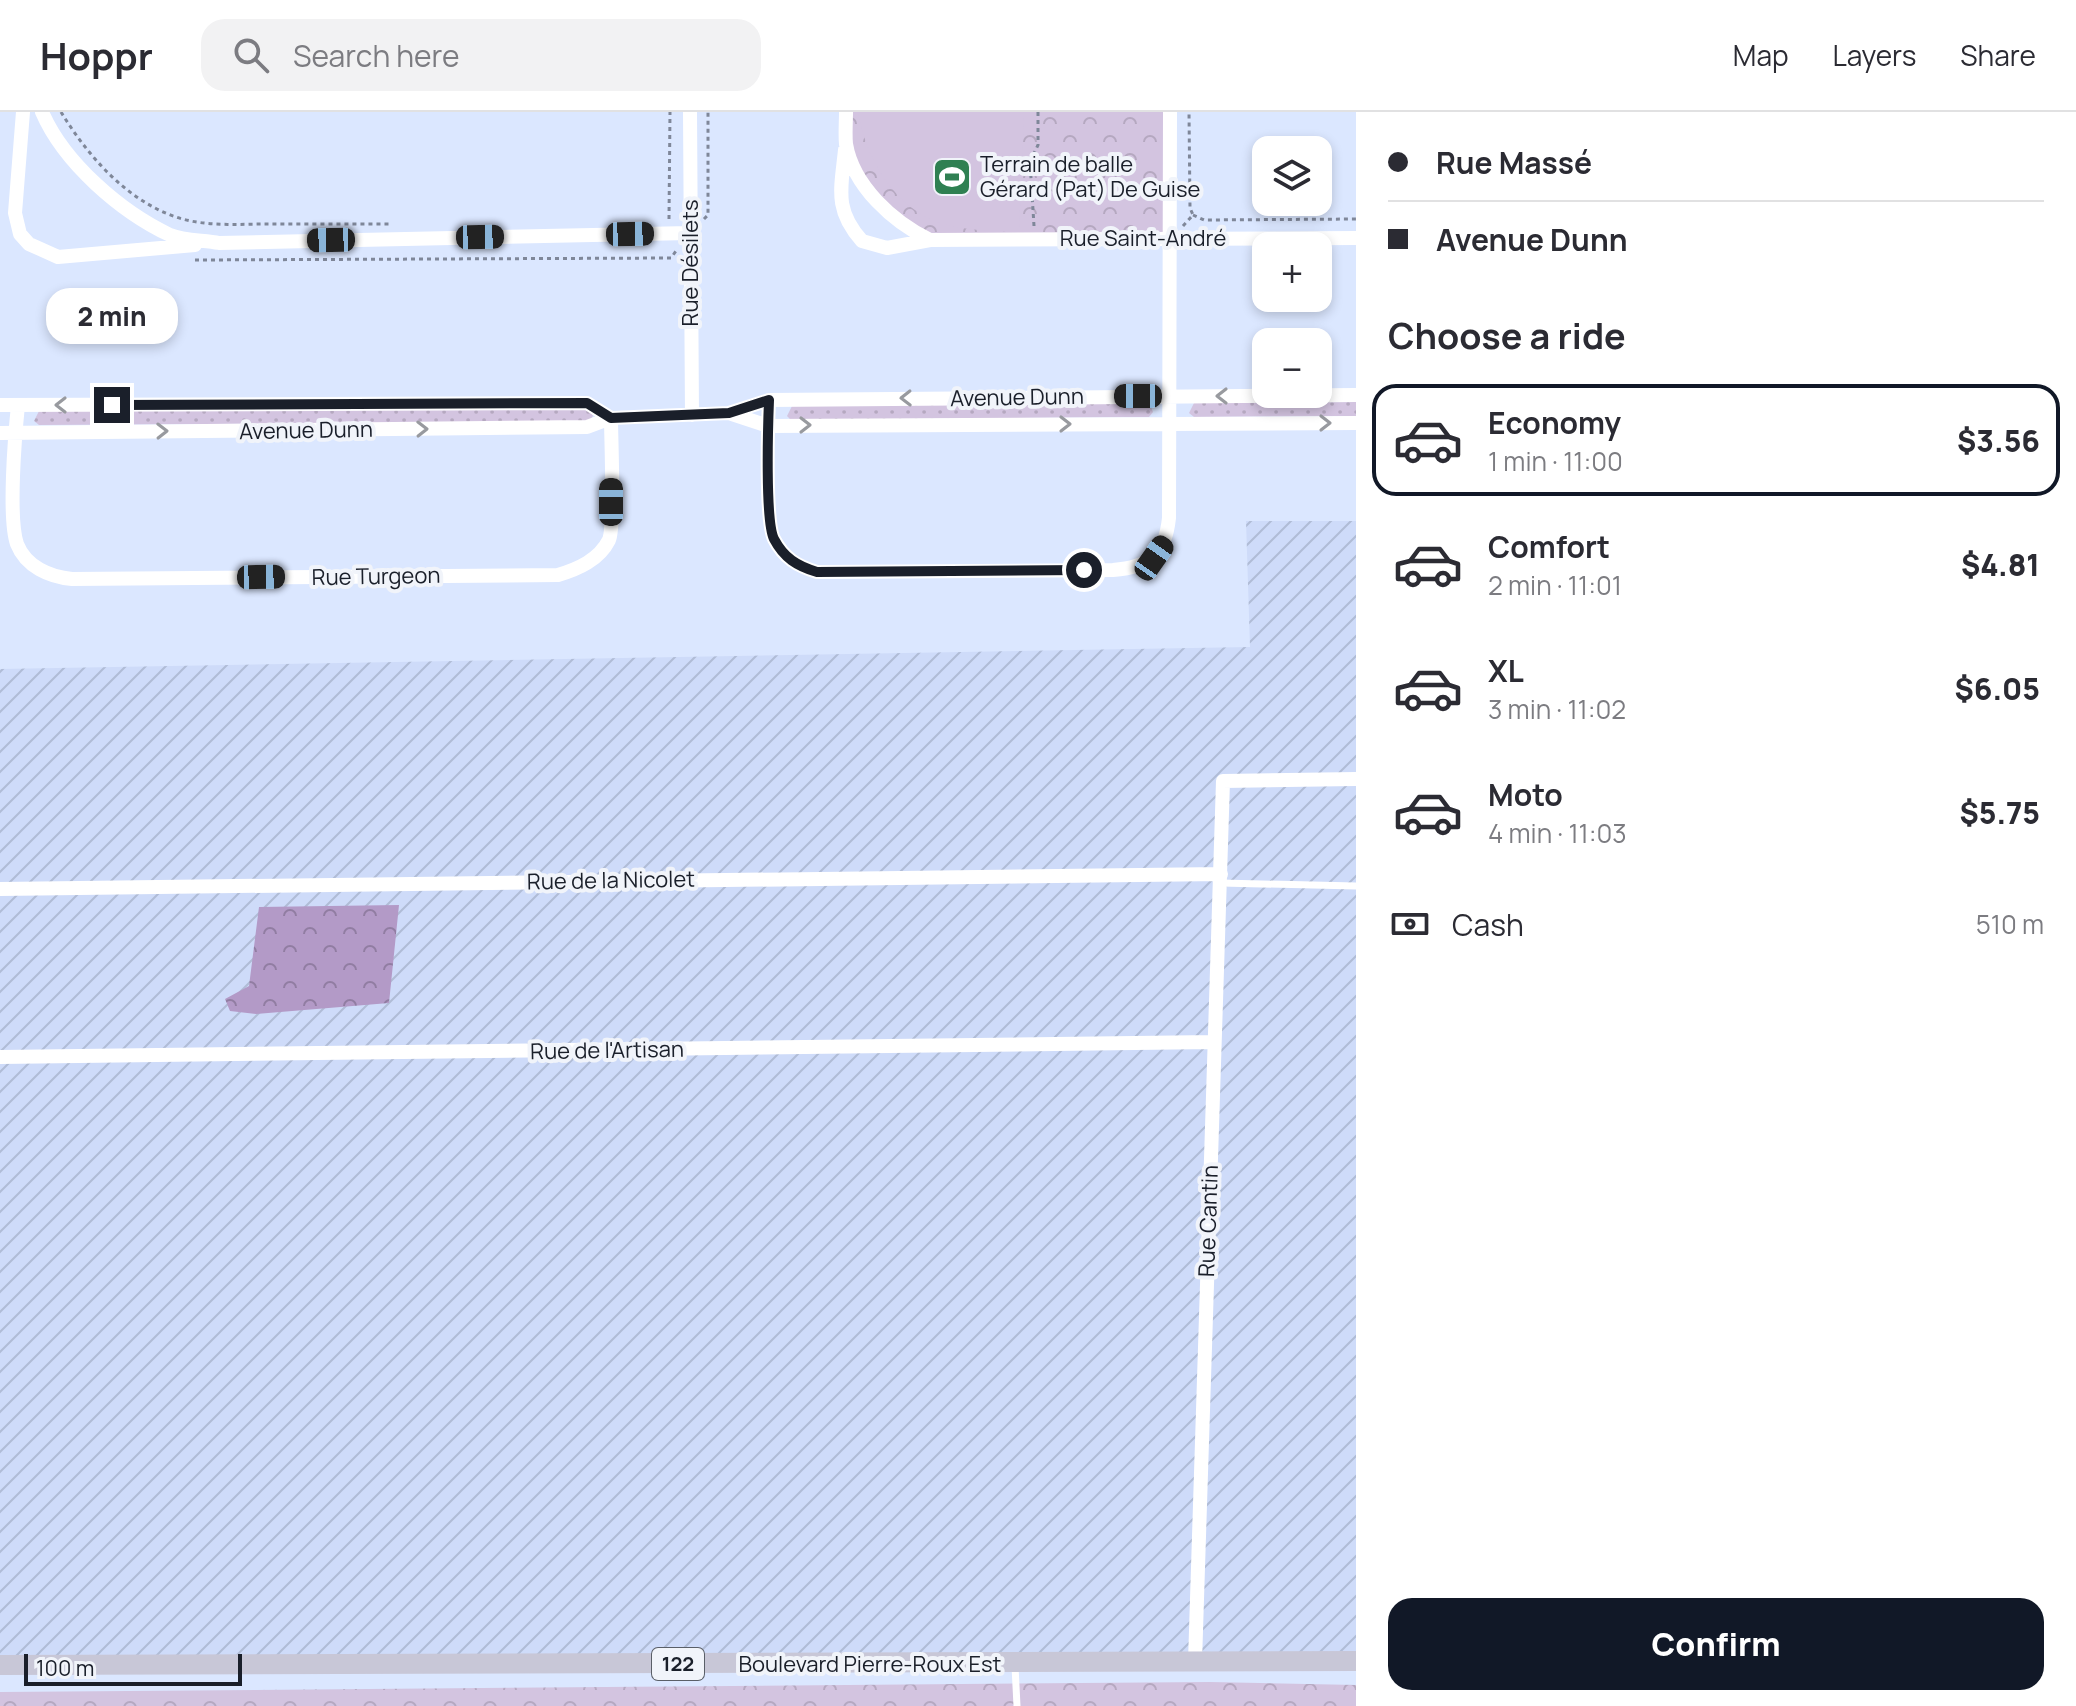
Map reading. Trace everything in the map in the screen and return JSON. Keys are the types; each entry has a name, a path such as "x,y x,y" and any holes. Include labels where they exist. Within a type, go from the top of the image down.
{"main road":[{"name":"Boulevard Pierre-Roux Est","path":"0,1665 1356,1661"}],"street":[{"path":"23,112 15,213 20,234 29,244 58,257 219,243 690,233"},
{"path":"42,112 57,141 68,154 133,214 172,236 219,243"},
{"name":"Rue Désilets","path":"690,112 692,415"},
{"name":"Rue Saint-André","path":"846,112 840,199 844,216 862,241 887,248 930,240 1356,238"},
{"path":"769,400 772,535 785,556 799,567 817,572 1113,570 1137,568 1154,558 1167,539 1170,112"},
{"name":"Rue Saint-André","path":"846,143 856,173 874,197 913,232 930,240"},
{"name":"Avenue Dunn","path":"8,433 587,427 611,418 729,413 769,400 1356,395"},
{"name":"Avenue Dunn","path":"0,405 587,403 611,418"},
{"name":"Rue Turgeon","path":"18,405 8,433 17,545 35,567 54,577 88,579 558,575 580,568 601,552 609,540 611,418"},
{"name":"Avenue Dunn","path":"729,413 768,426 1356,423"},
{"name":"Rue Cantin","path":"1195,1662 1223,781 1356,779"},
{"name":"Rue de la Nicolet","path":"0,889 1221,878"},
{"name":"Rue de l'Artisan","path":"0,1057 1213,1042"}],"lane":[{"path":"1221,878 1356,886"},
{"path":"1015,1663 1017,1706"}],"path":[{"path":"669,219 670,112"},
{"path":"1035,238 1030,162 1038,145 1038,112"},
{"path":"1189,112 1190,208 1200,220 1356,219"},
{"path":"1170,239 1193,215"}],"shaded area":[{"path":"1246,521 1356,521 1356,1661 0,1665 0,669 1250,647"}],"green space":[{"path":"846,112 1170,112 1170,239 930,240 913,232 856,173"},
{"name":"Terrain de balle Gérard (Pat) De Guise","path":"858,112 1024,112 1019,233 956,227 936,222 919,213 903,200 878,169 869,151"},
{"path":"1149,402 1153,412 1149,417 791,420 787,416 792,406"},
{"path":"1332,402 1356,402 1356,416 1194,417 1189,413 1194,403 1252,403 1252,408 1332,408"},
{"path":"588,407 593,416 588,422 39,425 34,421 39,411"},
{"path":"399,905 389,1003 256,1014 230,1011 225,999 249,986 259,907"},
{"path":"1210,1682 1356,1685 1356,1706 0,1706 0,1692"}],"place":[{"name":"Terrain de balle Gérard (Pat) De Guise","path":"952,177"}],"route":[{"path":"112,405 587,403 611,418 729,413 769,400 772,535 785,556 799,567 817,572 1084,570"}]}
